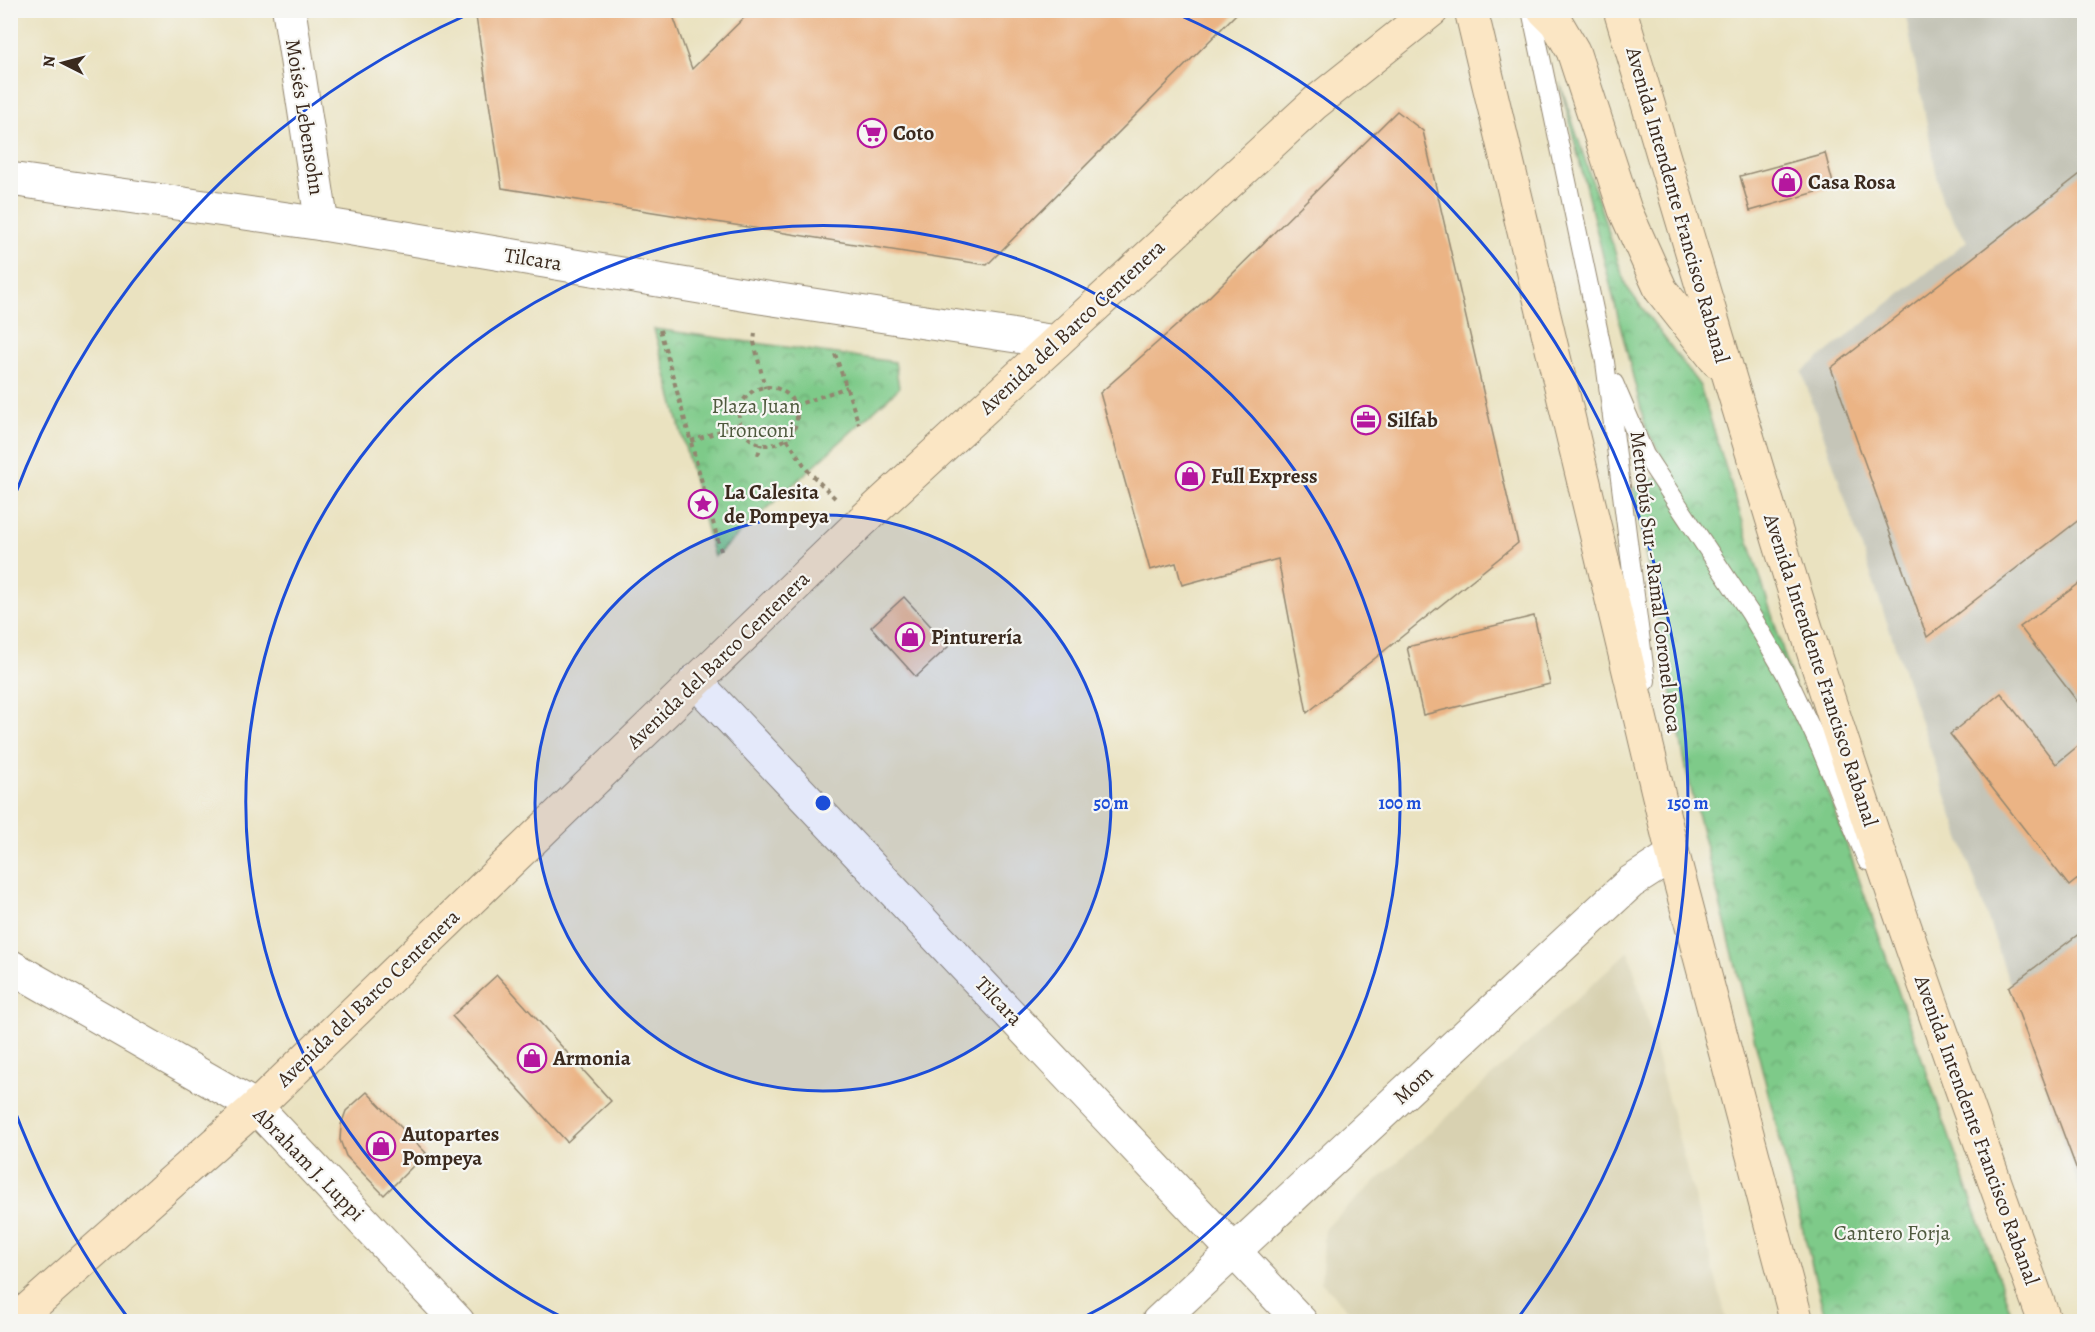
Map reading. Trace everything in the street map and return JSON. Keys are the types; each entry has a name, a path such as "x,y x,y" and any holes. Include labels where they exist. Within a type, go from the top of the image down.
{"main road":[{"name":"Avenida del Barco Centenera","path":"14,1322 256,1107 860,523 1314,103 1432,10"},
{"path":"1471,10 1673,855 1797,1322"},
{"path":"1544,10 1556,22 1573,51 1626,210 1661,290 1729,377"},
{"name":"Avenida Intendente Francisco Rabanal","path":"1620,10 1817,663 1946,1047 2045,1322"}],"street":[{"name":"Moisés Lebensohn","path":"289,10 322,224"},
{"name":"Tilcara","path":"10,179 322,224 760,297 1056,342"},
{"name":"Tilcara","path":"696,681 1301,1322"},
{"name":"Mom","path":"1158,1322 1631,882 1673,855"},
{"name":"Abraham J. Luppi","path":"10,966 256,1107 458,1322"}],"lane":[{"name":"Metrobús Sur - Ramal Coronel Roca","path":"1530,10 1605,362 1662,807"},
{"name":"Metrobús Sur - Ramal Coronel Roca","path":"1605,362 1645,455 1750,612 1785,673 1820,747 1946,1047"}],"path":[{"path":"660,330 721,551"},
{"path":"754,342 765,388"},
{"path":"835,354 860,424"},
{"path":"795,406 847,387"},
{"path":"765,388 781,390 795,406 796,423 792,433 786,439 770,445 761,444 746,435 739,418 745,399 752,392 765,388"},
{"path":"691,441 741,424"},
{"path":"786,439 808,471"},
{"path":"758,455 761,444"}],"shaded area":[{"path":"1905,11 2084,11 2084,1202 1802,372 1967,241 1942,202"},
{"path":"1629,951 1727,1321 1358,1321 1321,1282 1325,1228"}],"green space":[{"name":"Cantero Forja","path":"1560,83 1626,286 1700,386 1821,771 2014,1321 1826,1321 1687,773 1633,488 1670,471 1646,429"},
{"name":"Plaza Juan Tronconi","path":"654,329 895,362 899,388 714,557"}],"building":[{"name":"Coto","path":"475,10 671,10 692,69 752,10 1240,10 987,265 502,188"},
{"name":"Silfab","path":"1397,111 1423,131 1518,543 1307,713 1278,559 1182,585 1176,563 1150,570 1100,393 1210,296"},
{"name":"Casa Rosa","path":"1825,153 1834,187 1750,211 1740,176"},
{"path":"2084,171 2084,516 1927,637 1831,368"},
{"path":"2084,580 2084,710 2020,627"},
{"name":"Pinturería","path":"904,597 949,646 916,677 871,627"},
{"path":"1534,616 1550,684 1423,715 1407,647"},
{"path":"2001,693 2056,764 2084,741 2084,874 2069,886 1950,734"},
{"path":"2084,930 2084,1189 2009,987"},
{"name":"Armonia","path":"497,975 611,1101 567,1142 452,1016"},
{"name":"Autopartes Pompeya","path":"367,1092 426,1153 384,1195 346,1156 340,1140 341,1125 346,1111"}],"place":[{"name":"Coto","path":"872,133"},
{"name":"Casa Rosa","path":"1787,182"},
{"name":"Silfab","path":"1366,420"},
{"name":"Full Express","path":"1190,476"},
{"name":"La Calesita de Pompeya","path":"703,504"},
{"name":"Pinturería","path":"910,637"},
{"name":"Armonia","path":"532,1058"},
{"name":"Autopartes Pompeya","path":"381,1146"}]}
